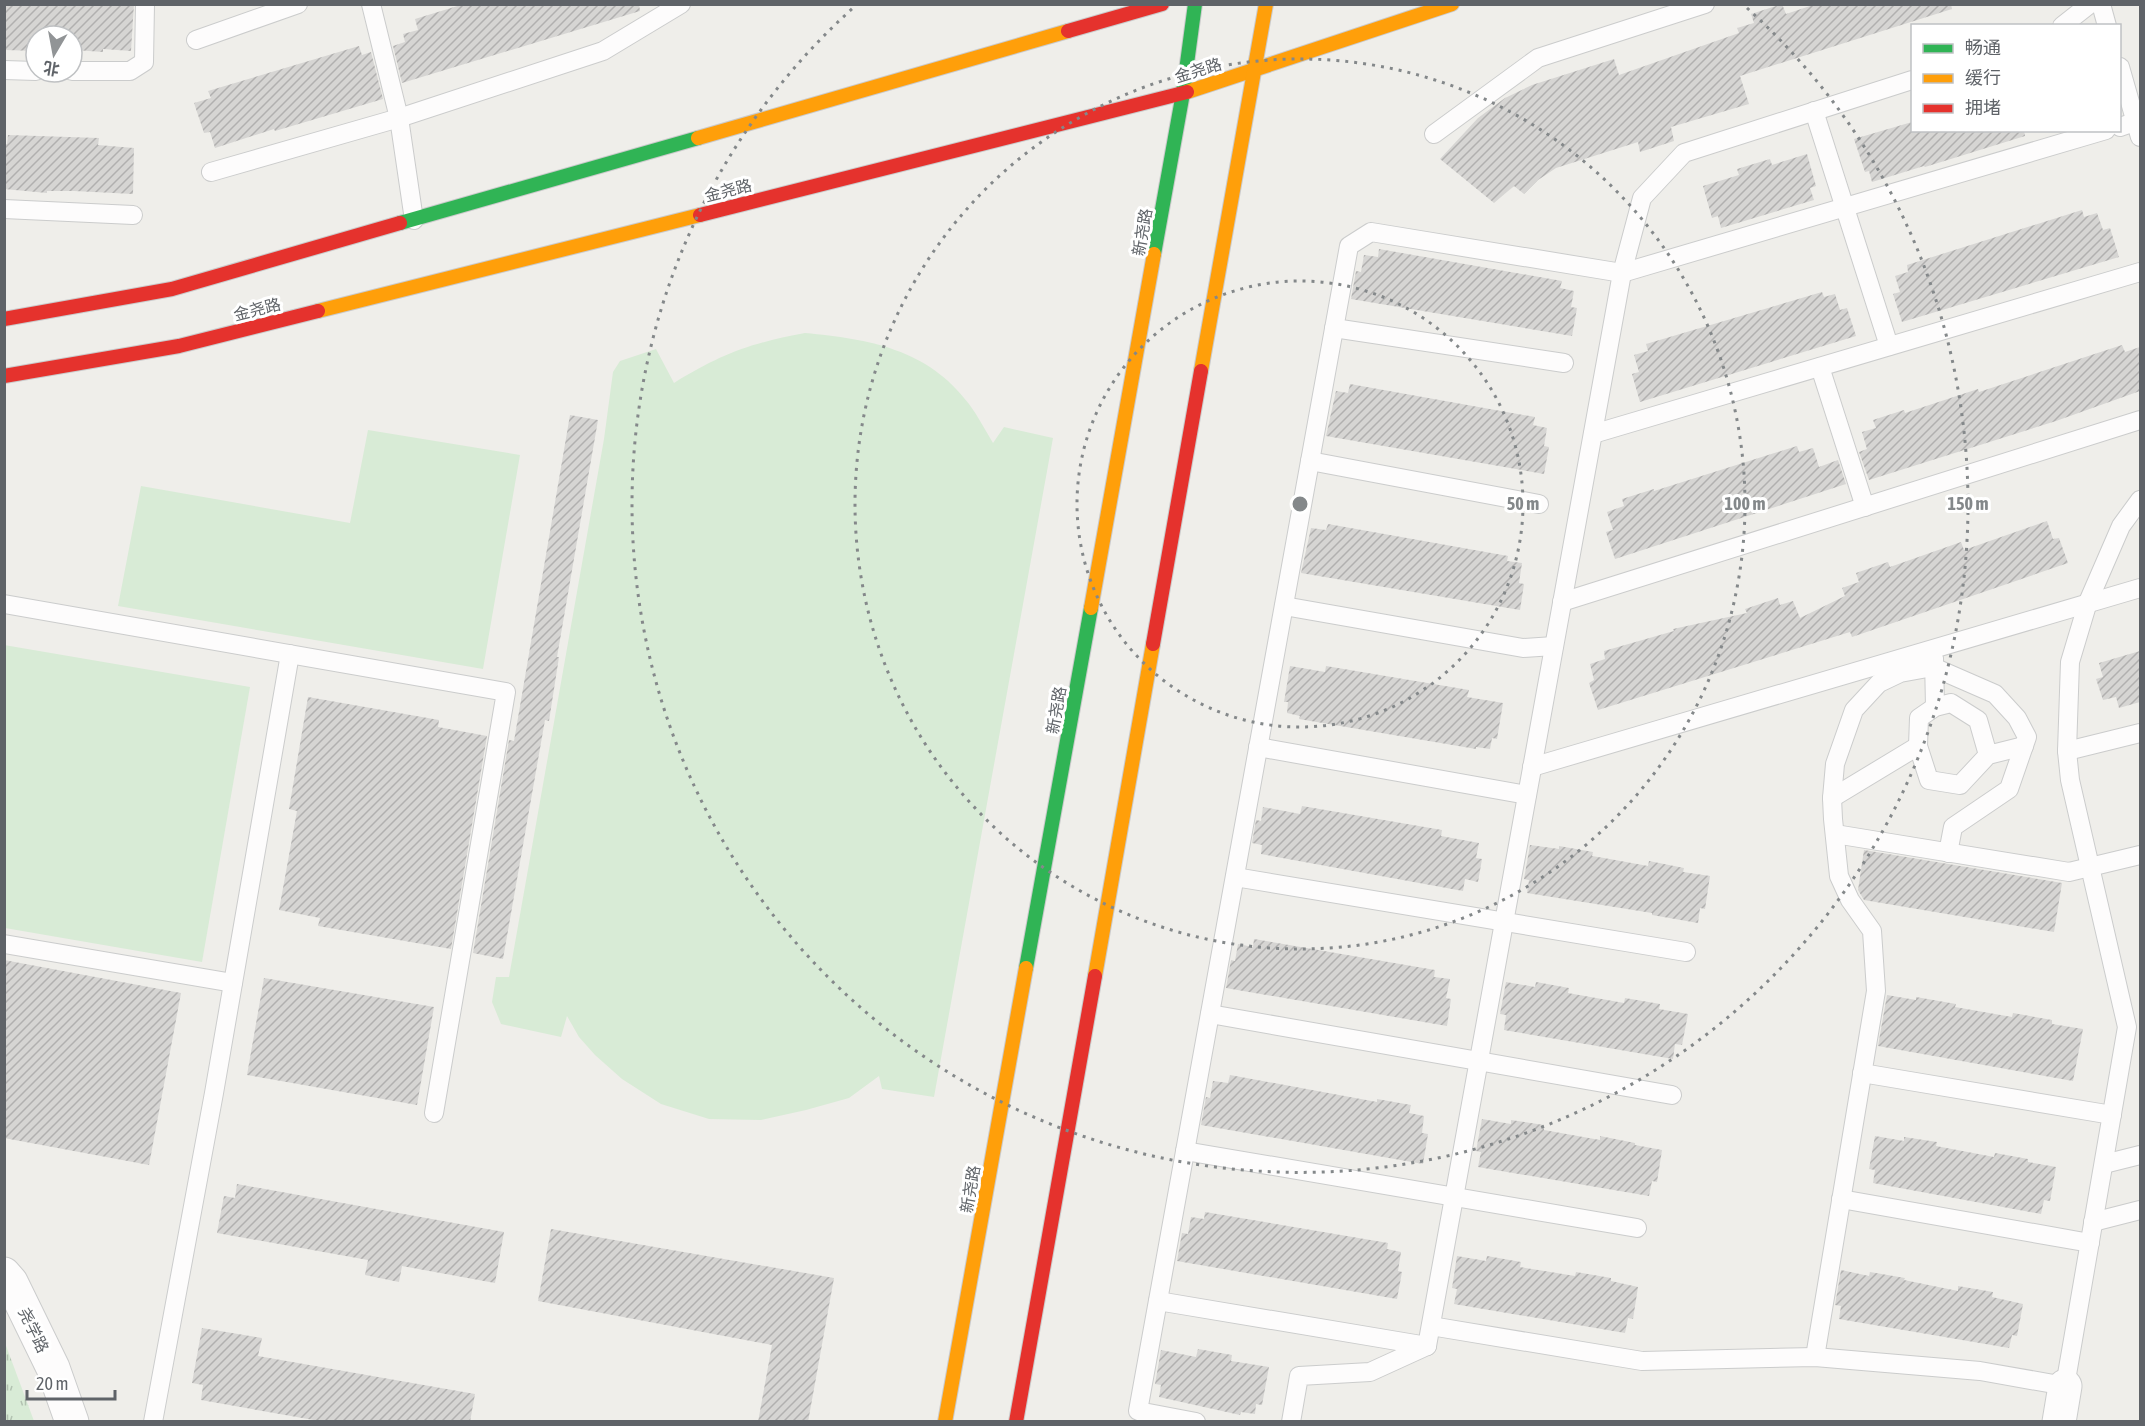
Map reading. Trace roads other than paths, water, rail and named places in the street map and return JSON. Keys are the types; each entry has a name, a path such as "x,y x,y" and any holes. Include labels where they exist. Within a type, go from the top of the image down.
{"main road":[{"path":"4,319 172,289 1162,4"},
{"name":"新尧路","path":"945,1422 1183,93 1195,4"},
{"path":"1016,1422 1266,4"},
{"name":"金尧路","path":"4,376 179,346 1183,93 1452,4"}],"street":[{"name":"尧学路","path":"4,1274 11,1282 53,1368 72,1422"},
{"path":"2059,1422 2065,1386"}],"lane":[{"path":"84,70 130,71 144,62 145,4"},
{"path":"196,40 298,4"},
{"path":"371,4 399,118 414,220"},
{"path":"1434,134 1538,58 1705,4"},
{"path":"2065,24 2090,4"},
{"path":"2101,4 2106,24"},
{"path":"211,172 399,118 603,51 673,6"},
{"path":"4,70 24,70"},
{"path":"2121,70 2134,127"},
{"path":"1427,1346 1622,273 1642,198 1684,153 1911,80"},
{"path":"1814,111 1889,346"},
{"path":"1196,1422 1138,1412 1349,246 1371,232 1622,273 2099,132"},
{"path":"4,209 133,215"},
{"path":"1593,434 2140,272"},
{"path":"1334,328 1564,363"},
{"path":"1820,367 1865,507"},
{"path":"1562,602 2140,420"},
{"path":"1310,461 1539,504"},
{"path":"1431,1326 1642,1361 1815,1357 1980,1371 2065,1386 2112,1115 2134,1025 2070,780 2067,751 2070,662 2088,602 2121,526 2140,500"},
{"path":"1532,767 2140,588"},
{"path":"4,604 506,692 435,1113"},
{"path":"1284,606 1523,648 1554,646"},
{"path":"1935,707 1933,667 1936,648"},
{"path":"153,1422 290,654"},
{"path":"1815,1357 1876,991 1872,932 1850,900 1839,876 1832,798 1835,764 1854,710 1879,683 1900,673 1933,667 1995,694 2017,718 2027,736 2009,789 1953,827 1948,853"},
{"path":"1988,755 1978,720 1951,703 1935,707 1919,718 1918,746 1929,780 1960,785 1988,755 2024,746"},
{"path":"2067,751 2140,732"},
{"path":"1832,798 1918,746"},
{"path":"1258,747 1527,795"},
{"path":"1835,834 2069,872 2140,855"},
{"path":"1235,877 1686,952"},
{"path":"4,944 233,983"},
{"path":"1210,1014 1672,1095"},
{"path":"1862,1073 2112,1115"},
{"path":"1185,1151 1637,1228"},
{"path":"2104,1164 2140,1155"},
{"path":"1841,1199 2090,1243"},
{"path":"2093,1222 2140,1210"},
{"path":"1158,1301 1427,1346"},
{"path":"1291,1422 1299,1376 1370,1372 1427,1346"}]}
